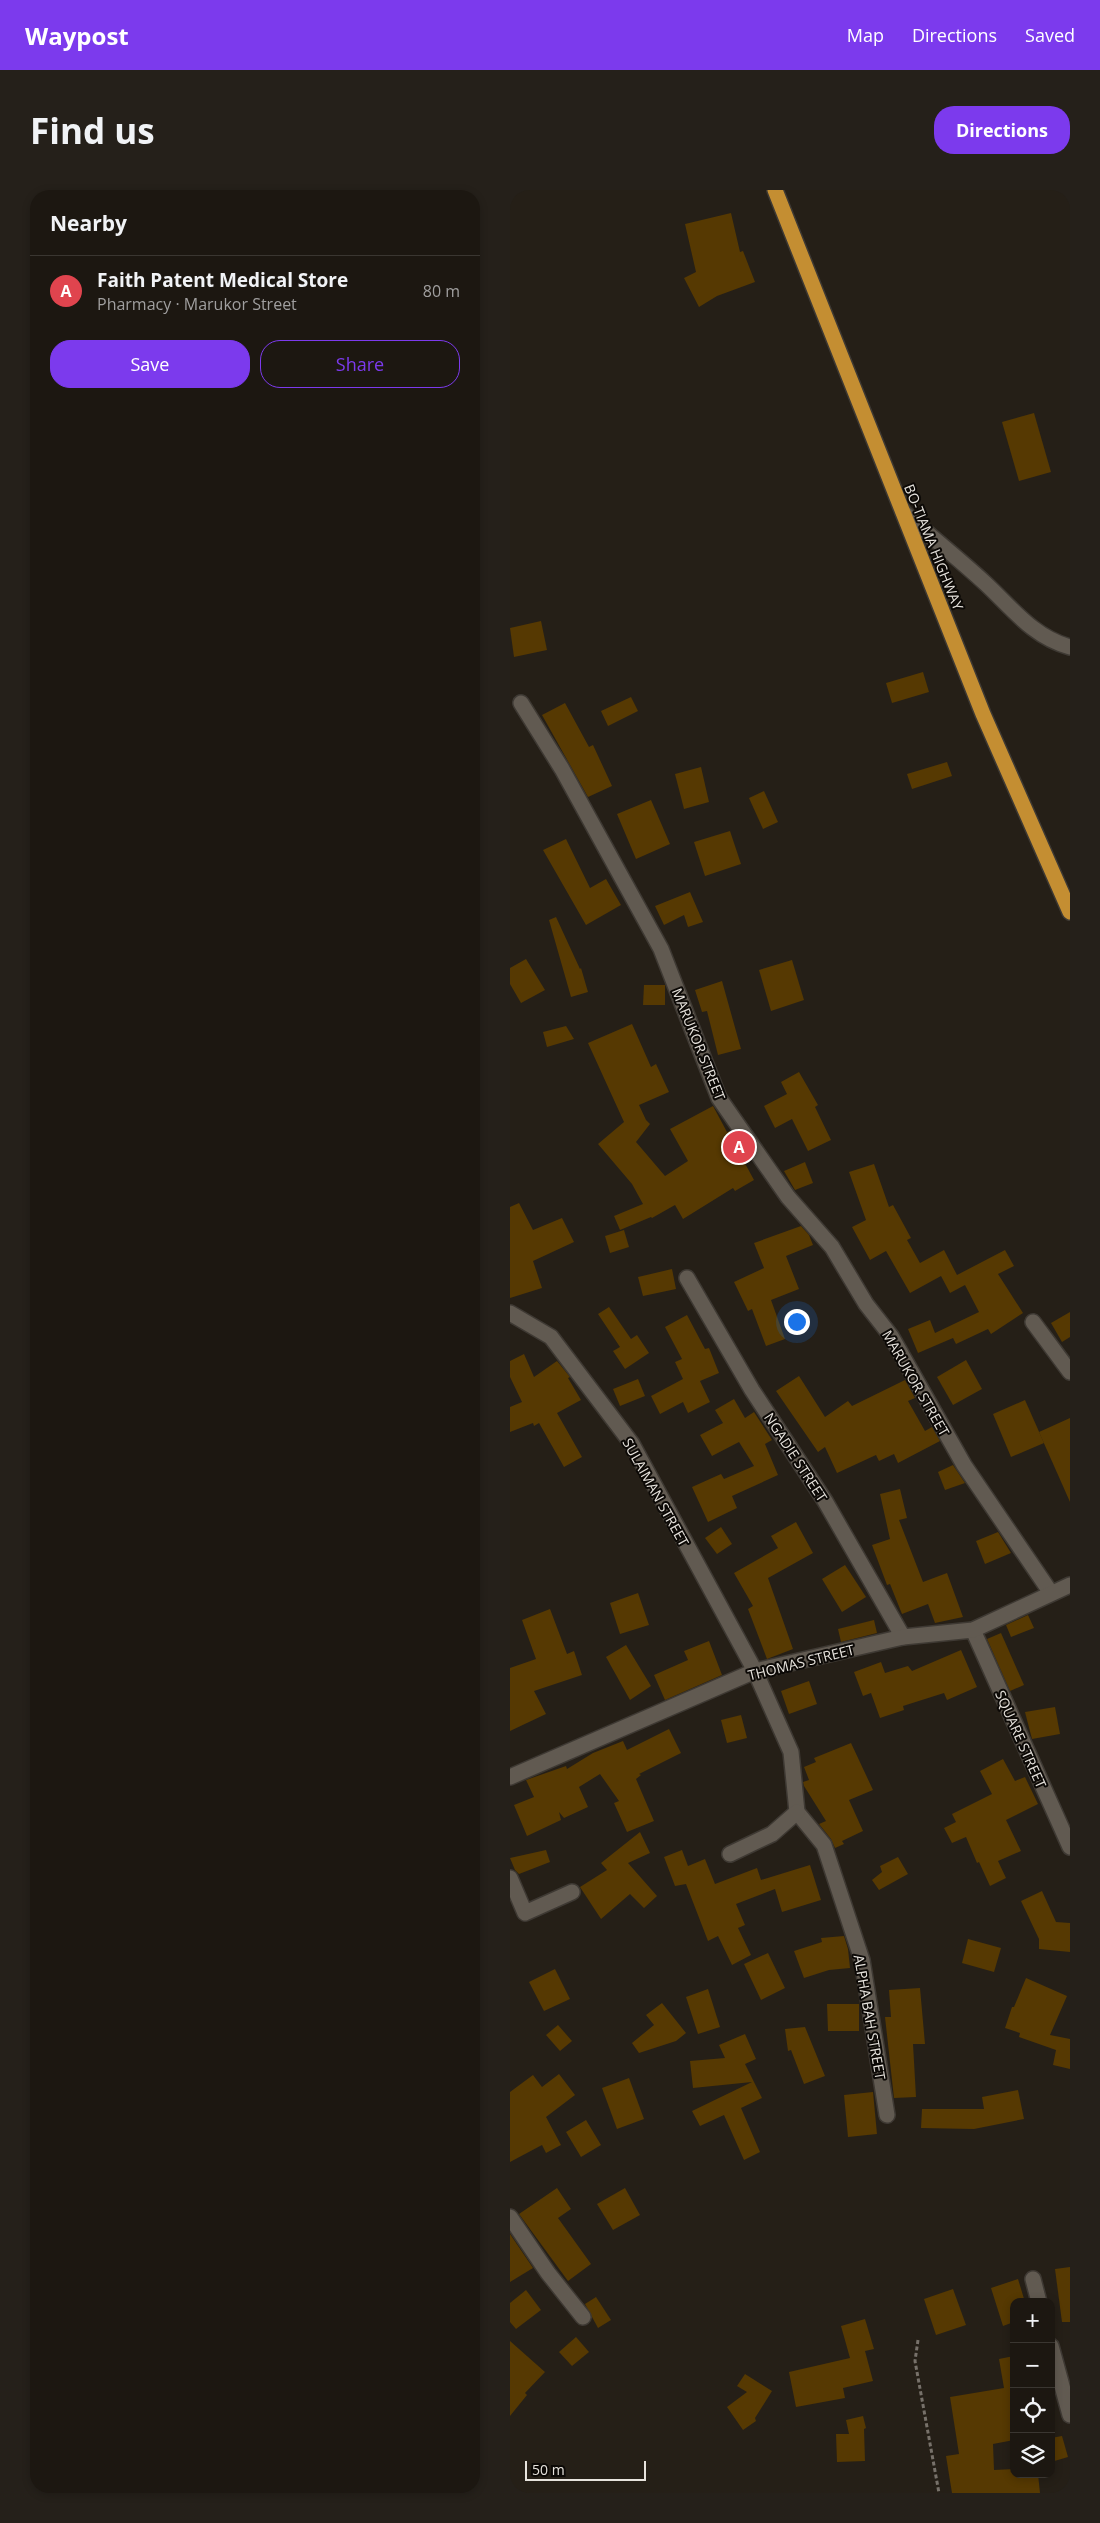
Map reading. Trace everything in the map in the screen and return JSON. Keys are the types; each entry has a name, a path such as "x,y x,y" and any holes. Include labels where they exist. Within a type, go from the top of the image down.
{"highway":[{"name":"BO-TIAMA HIGHWAY","path":"775,190 984,714 1066,891 1070,912"}],"street":[{"path":"903,512 985,583 1027,625 1060,644 1070,646"},
{"name":"MARUKOR STREET","path":"521,703 562,769 661,949 719,1098 788,1198 832,1247 866,1304 891,1336 964,1465 1052,1593"},
{"name":"NGADIE STREET","path":"687,1278 752,1390 825,1501 903,1637"},
{"name":"SULAIMAN STREET","path":"510,1313 551,1337 632,1444 755,1672"},
{"path":"1033,1322 1070,1372"},
{"name":"THOMAS STREET","path":"510,1777 755,1672 903,1637 972,1630 1070,1585"},
{"name":"SQUARE STREET","path":"972,1630 1070,1847"},
{"path":"730,1854 772,1834 797,1812 791,1752 755,1672"},
{"name":"ALPHA BAH STREET","path":"797,1812 824,1845 862,1960 887,2115"},
{"path":"510,1878 525,1913 572,1892"},
{"path":"510,2217 548,2273 583,2317"},
{"path":"1033,2279 1038,2298"},
{"path":"1055,2361 1070,2415"}],"path":[{"path":"918,2340 915,2361 939,2493"}],"building":[{"path":"731,213 740,252 743,251 755,282 717,296 699,307 684,278 696,272 685,224"},
{"path":"1034,413 1051,472 1019,481 1002,422"},
{"path":"541,621 547,650 514,657 510,628"},
{"path":"923,672 929,692 892,703 886,683"},
{"path":"631,697 638,711 608,726 601,711"},
{"path":"565,703 589,747 593,745 612,786 588,797 542,715"},
{"path":"947,762 952,776 912,789 907,774"},
{"path":"701,767 709,802 684,809 675,774"},
{"path":"764,791 778,822 763,829 749,798"},
{"path":"651,800 670,844 636,859 617,814"},
{"path":"730,831 741,864 705,876 694,842"},
{"path":"566,839 590,888 606,879 621,905 586,925 543,850"},
{"path":"690,892 703,922 688,927 684,915 664,925 655,906"},
{"path":"556,917 581,968 588,992 571,997 549,920"},
{"path":"526,959 545,990 521,1003 510,984 510,968"},
{"path":"792,960 804,1000 771,1011 759,970"},
{"path":"722,981 741,1049 718,1055 707,1011 702,1012 695,990"},
{"path":"644,985 665,985 665,1005 643,1005"},
{"path":"632,1024 651,1067 656,1064 669,1092 639,1105 650,1124 636,1142 665,1176 688,1161 670,1129 713,1106 727,1132 730,1131 735,1145 754,1180 735,1191 733,1188 683,1219 675,1205 652,1218 620,1230 614,1216 643,1204 632,1184 598,1144 624,1122 588,1043"},
{"path":"566,1026 574,1039 547,1047 543,1032"},
{"path":"799,1072 818,1105 815,1107 831,1140 808,1151 792,1119 775,1128 764,1106 787,1094 781,1082"},
{"path":"805,1162 813,1183 795,1190 784,1171"},
{"path":"874,1164 889,1207 893,1205 911,1238 907,1240 920,1263 944,1250 957,1275 1005,1250 1014,1266 998,1274 1023,1313 991,1334 988,1329 956,1344 953,1338 918,1353 908,1329 930,1320 935,1333 979,1312 965,1285 950,1293 941,1276 910,1293 886,1251 870,1260 852,1227 866,1220 849,1172"},
{"path":"519,1203 533,1230 562,1218 574,1242 533,1261 542,1288 510,1298 510,1207"},
{"path":"801,1226 809,1235 813,1245 786,1256 799,1289 771,1300 785,1339 766,1346 752,1309 748,1311 734,1282 764,1268 754,1243"},
{"path":"624,1230 629,1247 610,1253 605,1236"},
{"path":"672,1269 676,1289 643,1296 638,1277"},
{"path":"609,1307 631,1339 637,1335 649,1353 625,1369 613,1351 620,1347 598,1314"},
{"path":"1070,1312 1070,1337 1062,1342 1051,1323"},
{"path":"687,1315 705,1349 709,1348 719,1373 700,1381 710,1402 688,1413 683,1402 660,1414 651,1396 683,1379 675,1362 682,1359 665,1327"},
{"path":"524,1354 534,1377 557,1361 570,1377 568,1378 581,1400 557,1413 582,1457 564,1467 539,1423 534,1426 533,1423 510,1432 510,1407 522,1402 510,1377 510,1361"},
{"path":"966,1360 982,1389 953,1405 937,1377"},
{"path":"799,1376 825,1417 848,1401 852,1406 905,1380 915,1398 908,1401 925,1431 932,1427 940,1441 898,1463 894,1454 879,1461 876,1455 837,1473 825,1447 818,1452 776,1391"},
{"path":"638,1379 645,1396 620,1406 613,1389"},
{"path":"734,1399 745,1418 754,1412 772,1440 765,1444 778,1475 732,1496 737,1508 708,1522 692,1487 721,1474 724,1479 754,1466 739,1442 712,1456 700,1435 723,1423 715,1410"},
{"path":"1025,1400 1044,1443 1011,1457 993,1414"},
{"path":"1070,1418 1070,1502 1039,1432"},
{"path":"953,1465 965,1483 945,1490 938,1472"},
{"path":"900,1489 907,1518 899,1520 923,1582 947,1573 963,1617 935,1623 928,1604 902,1614 890,1584 887,1585 872,1545 890,1539 880,1494"},
{"path":"796,1522 813,1553 768,1578 793,1649 767,1659 748,1609 753,1606 734,1573 778,1548 771,1536"},
{"path":"721,1527 732,1544 717,1554 705,1538"},
{"path":"998,1532 1011,1553 985,1564 976,1541"},
{"path":"845,1565 866,1597 842,1612 822,1579"},
{"path":"638,1593 649,1625 620,1634 610,1603"},
{"path":"550,1609 567,1654 574,1651 582,1675 534,1691 546,1714 510,1731 510,1668 536,1659 522,1620"},
{"path":"1028,1615 1034,1628 1011,1637 1006,1625"},
{"path":"874,1620 877,1633 841,1642 838,1629"},
{"path":"1001,1633 1024,1685 1010,1691 987,1639"},
{"path":"709,1641 722,1675 665,1700 654,1675 688,1660 684,1651"},
{"path":"626,1645 651,1686 630,1700 606,1657"},
{"path":"961,1650 977,1687 947,1700 944,1693 903,1706 904,1710 880,1718 871,1693 863,1696 854,1672 881,1662 885,1673 908,1666 912,1671"},
{"path":"809,1681 817,1704 789,1714 781,1691"},
{"path":"1055,1707 1060,1734 1032,1739 1025,1712"},
{"path":"741,1715 747,1738 727,1743 721,1720"},
{"path":"669,1729 681,1753 639,1774 641,1775 636,1779 654,1821 627,1832 614,1803 619,1801 600,1774 579,1787 588,1807 564,1818 559,1812 561,1820 527,1836 514,1805 534,1797 526,1780 566,1766 567,1769 593,1753 623,1741 627,1750"},
{"path":"851,1743 873,1790 849,1800 863,1831 842,1841 844,1844 835,1848 831,1839 819,1824 826,1821 804,1786 803,1782 809,1780 804,1767 816,1762 814,1758"},
{"path":"1003,1759 1015,1781 1025,1777 1038,1804 1006,1820 1021,1851 998,1861 1006,1878 990,1886 979,1862 977,1863 966,1837 952,1843 944,1828 956,1822 952,1814 992,1794 980,1771"},
{"path":"640,1832 650,1853 628,1863 657,1896 644,1908 630,1894 601,1919 580,1887 607,1870 601,1863"},
{"path":"546,1850 550,1862 519,1874 515,1870 510,1858"},
{"path":"682,1850 688,1866 705,1859 715,1884 757,1868 761,1880 810,1865 821,1900 782,1912 775,1889 736,1904 745,1925 738,1928 751,1955 732,1965 718,1936 708,1941 686,1884 675,1886 664,1857"},
{"path":"898,1857 908,1874 879,1890 872,1880 882,1872 880,1866"},
{"path":"1042,1891 1056,1922 1070,1923 1070,1952 1039,1949 1039,1939 1021,1901"},
{"path":"844,1936 848,1949 850,1968 829,1970 804,1978 794,1951 822,1942 821,1938"},
{"path":"968,1939 1001,1948 994,1972 962,1963"},
{"path":"768,1953 785,1988 761,2000 744,1964"},
{"path":"555,1969 570,1999 544,2011 529,1982"},
{"path":"1026,1978 1067,1996 1050,2035 1070,2039 1070,2069 1053,2065 1056,2050 1019,2037 1020,2033 1005,2028 1012,2007 1014,2007"},
{"path":"920,1988 925,2044 913,2044 916,2097 894,2098 885,2017 891,2017 889,1990"},
{"path":"708,1989 720,2027 698,2034 686,1997"},
{"path":"662,2003 686,2033 676,2041 639,2053 632,2043 654,2025 646,2015"},
{"path":"827,2004 859,2004 859,2031 828,2031"},
{"path":"558,2025 572,2041 560,2051 546,2035"},
{"path":"805,2027 825,2076 804,2084 791,2050 788,2051 785,2029"},
{"path":"745,2034 756,2059 745,2064 762,2098 741,2108 760,2152 744,2160 724,2115 700,2126 692,2111 752,2082 693,2088 690,2061 725,2058 719,2045"},
{"path":"559,2074 575,2095 546,2117 561,2145 546,2153 542,2145 510,2162 510,2092 533,2075 542,2087"},
{"path":"629,2078 644,2119 617,2129 602,2088"},
{"path":"1018,2090 1024,2119 974,2129 921,2128 922,2109 984,2109 982,2097"},
{"path":"873,2092 877,2134 848,2137 844,2095"},
{"path":"586,2120 601,2145 581,2157 566,2132"},
{"path":"557,2188 571,2209 558,2218 591,2264 568,2281 519,2214"},
{"path":"625,2188 640,2215 613,2230 597,2204"},
{"path":"510,2234 533,2268 510,2282"},
{"path":"1070,2267 1070,2322 1062,2322 1055,2269"},
{"path":"1018,2279 1024,2298 1010,2298 1010,2323 1003,2326 991,2288"},
{"path":"953,2289 966,2325 936,2335 924,2299"},
{"path":"526,2290 541,2310 516,2329 510,2322 510,2303"},
{"path":"596,2297 611,2320 598,2328 585,2304"},
{"path":"865,2319 874,2349 865,2351 873,2381 843,2388 845,2398 796,2407 789,2372 850,2358 841,2326"},
{"path":"576,2337 589,2352 572,2366 559,2352"},
{"path":"510,2341 545,2372 525,2393 527,2395 510,2416"},
{"path":"1010,2357 1010,2441 993,2444 994,2470 1010,2469 1010,2478 1038,2478 1040,2493 952,2493 946,2456 959,2454 950,2397 1004,2388 999,2359"},
{"path":"745,2374 772,2391 755,2418 756,2421 743,2430 727,2407 747,2392 737,2386"},
{"path":"863,2416 866,2428 864,2429 865,2461 837,2462 836,2434 849,2434 846,2420"},
{"path":"1062,2436 1068,2457 1055,2461 1055,2437"}],"place":[{"name":"Faith Patent Medical Store","path":"739,1147"}]}
